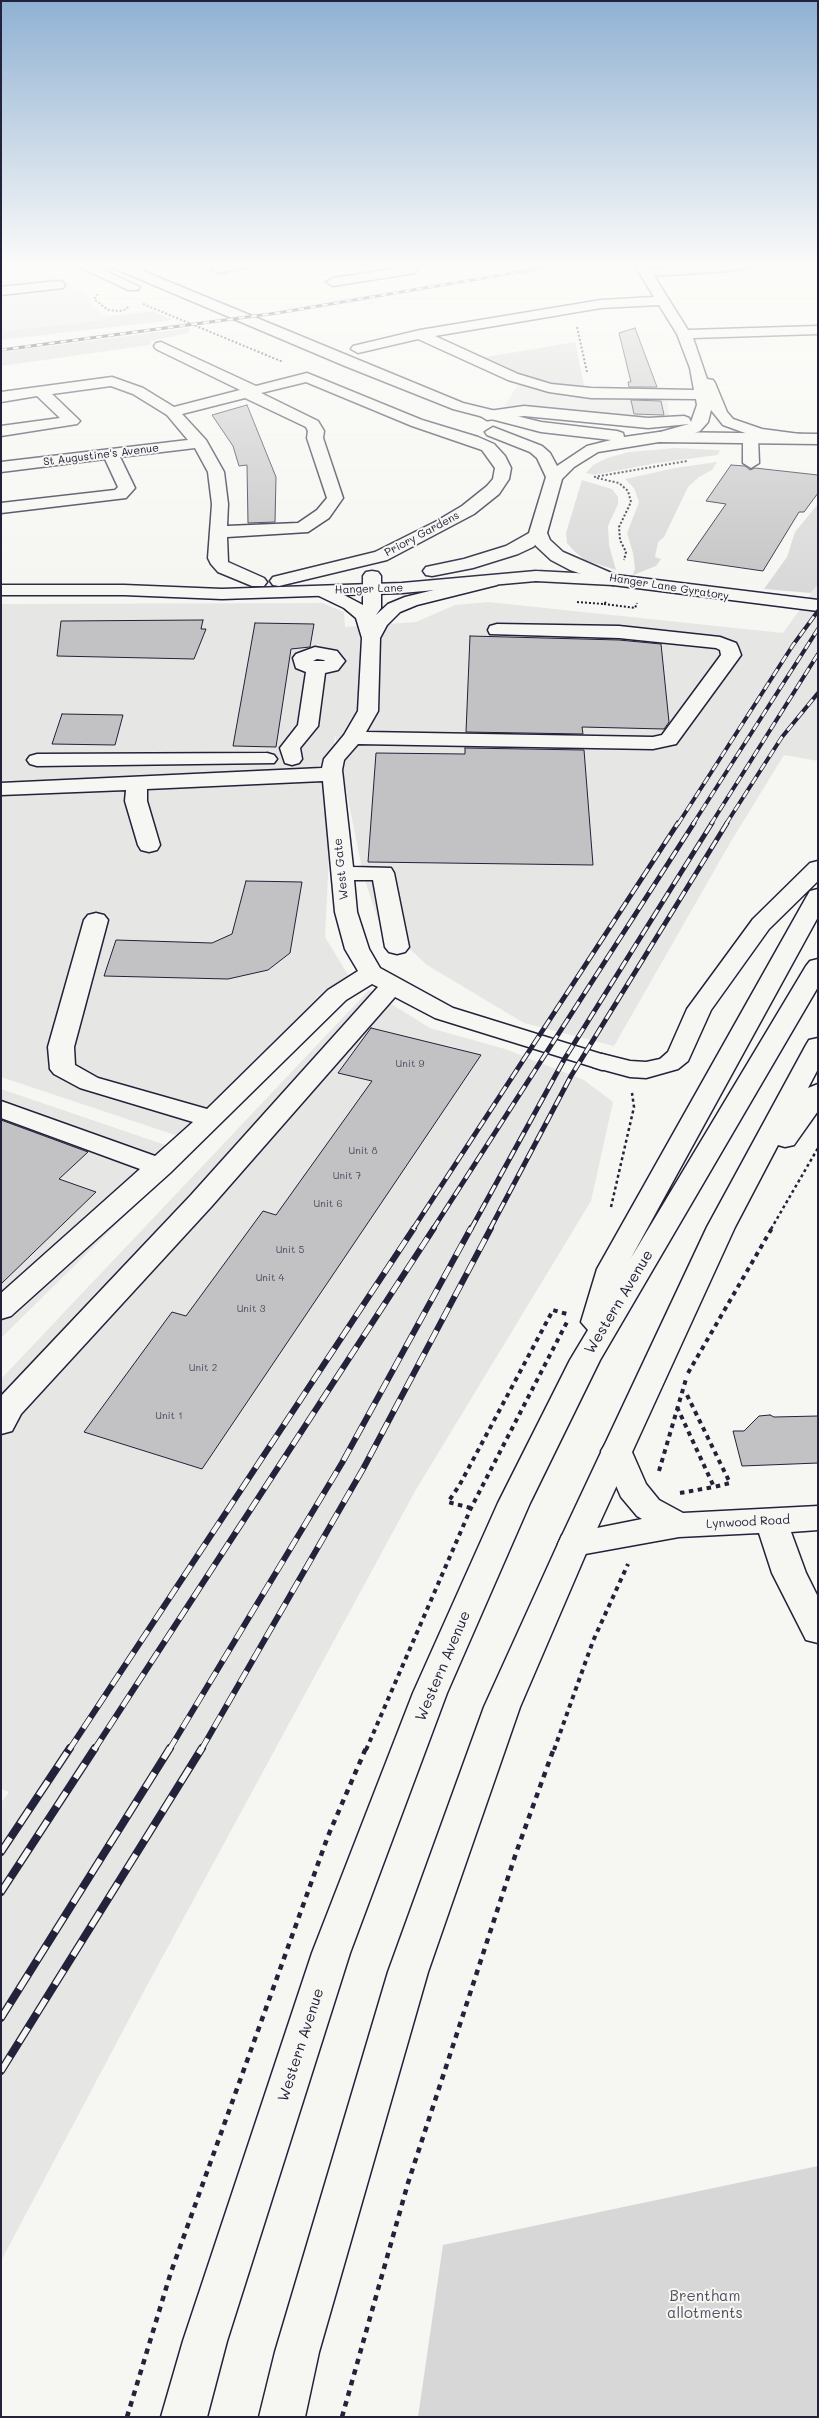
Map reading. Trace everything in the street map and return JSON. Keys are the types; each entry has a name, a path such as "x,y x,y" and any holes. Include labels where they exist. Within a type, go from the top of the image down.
{"main road":[{"path":"218,532 281,531 302,528 324,514 336,498 315,438 316,431 313,424 222,377"},
{"path":"172,412 307,377"},
{"name":"Priory Gardens","path":"279,582 381,556 397,549 462,514 492,490 501,479 503,468 499,459 488,447 417,423 307,377"},
{"path":"346,377 392,396"},
{"path":"385,377 458,406 487,415 576,433 659,437 802,438"},
{"path":"513,377 549,388 591,393 702,395"},
{"path":"538,533 554,477 568,464 593,449 627,441 689,431 697,425 702,417 705,405 699,377"},
{"path":"706,377 720,413 728,422 760,433 818,439"},
{"path":"1,397 112,381 138,391 172,412 200,443 216,472 219,483 217,558 224,568 258,582"},
{"path":"1,431 72,421 40,391"},
{"path":"428,411 532,446 544,456 554,477"},
{"path":"487,415 533,411 648,423 674,422 702,417"},
{"path":"750,438 750,462"},
{"name":"St Augustine's Avenue","path":"1,467 200,443"},
{"path":"1,508 120,494 127,488 110,454"},
{"name":"Hanger Lane","path":"1,590 124,590 222,594 323,591 467,564 512,550 527,543 538,533"},
{"name":"Hanger Lane Gyratory","path":"538,533 542,542 557,556 576,566 756,600 818,606"},
{"name":"Hanger Lane","path":"124,590 258,582 491,581 536,576 618,574"},
{"path":"371,638 379,622 394,608 410,601 491,581"},
{"path":"365,616 372,608 372,583"},
{"path":"323,591 350,604 365,616 371,638 370,702 362,723 333,766"},
{"path":"352,738 653,743 669,740 731,655 729,646 720,643 619,632 497,630"},
{"path":"292,759 290,748 308,726 316,668"},
{"path":"37,760 292,759 333,766"},
{"path":"1,788 138,782 333,766"},
{"name":"West Gate","path":"333,766 346,912 357,949 382,979 444,1013 630,1069 658,1069 669,1064 679,1056 699,1009 761,924 818,868"},
{"path":"138,782 136,801 149,845"},
{"path":"342,874 383,873 397,947"},
{"path":"585,1360 611,1269 749,1016 818,896"},
{"path":"96,920 61,1047 63,1070 89,1083 212,1120"},
{"name":"Western Avenue","path":"184,2417 204,2340 338,1934 430,1693 514,1503 585,1360 818,966"},
{"path":"1,1309 212,1120 337,995 382,979"},
{"path":"1,1423 8,1408 201,1201 382,979"},
{"path":"282,2417 298,2352 408,1972 502,1707 574,1544 721,1228 818,1045"},
{"path":"721,1228 818,1092"},
{"path":"1,1109 161,1167"},
{"path":"617,1451 632,1489 648,1508 679,1525"},
{"name":"Lynwood Road","path":"574,1544 679,1525 818,1518"},
{"path":"771,1521 789,1573 818,1630"}],"path":[{"path":"618,574 626,552 620,540 619,527 631,502 628,491 619,482 594,477 696,459"},
{"path":"604,604 635,608"},
{"path":"602,1062 632,1093 634,1107 611,1208"},
{"path":"659,1479 661,1459 676,1406 691,1368 818,1148"},
{"path":"127,2417 171,2272 328,1836 471,1508 570,1315 553,1310 459,1486 448,1502 471,1508"},
{"path":"672,1494 730,1484 687,1394"},
{"path":"676,1406 714,1487"},
{"path":"342,2417 408,2183 516,1853 594,1641 641,1533"}],"shaded area":[{"path":"519,384 632,396 667,396 669,417 651,420 504,406"},
{"path":"818,584 818,761 784,755 730,843 614,1046 524,1023 427,965 378,920 363,874 335,734 325,937 356,988 199,1143 1,1077 1,604 322,603 344,612 345,627 416,622 455,605 488,602 783,633"},
{"path":"369,990 430,1028 505,1049 584,1080 613,1102 591,1201 414,1493 143,1993 1,2261 1,1803 9,1792 1,1789 1,1379"},
{"path":"1,1089 189,1153 1,1338"}],"green space":[{"path":"522,377 582,377 585,390 552,386"},
{"path":"675,448 720,450 718,455 657,463 594,475 586,473 593,465 607,458 629,452"},
{"path":"717,462 712,470 699,477 688,487 664,537 658,542 655,557 661,559 656,566 633,575 635,569 633,553 627,533 639,502 634,488 625,479 675,468"},
{"path":"582,480 612,489 618,497 618,504 608,526 609,545 616,570 585,560 567,543 566,533"},
{"path":"818,504 818,584 811,593 764,589 787,557 795,532"},
{"name":"Brentham allotments","path":"818,2166 818,2417 418,2417 443,2245"}],"building":[{"path":"630,377 653,377 657,387 629,387 628,382 631,382"},
{"path":"631,400 661,401 664,415 634,414"},
{"path":"247,405 276,477 275,522 248,523 247,465 239,466 233,446 212,415"},
{"path":"731,465 745,466 750,470 755,468 818,475 818,493 804,512 799,512 763,571 687,560 726,504 706,501"},
{"path":"203,620 201,629 206,629 194,659 57,656 61,621"},
{"path":"255,623 314,624 310,647 291,649 276,747 233,746"},
{"path":"470,636 619,640 661,644 669,722 664,729 582,727 583,734 466,732"},
{"path":"62,714 123,715 115,745 52,744"},
{"path":"465,748 584,750 593,865 368,862 376,753 465,754"},
{"path":"246,881 302,882 290,953 268,970 228,979 104,976 116,940 212,943 232,934"},
{"path":"371,1028 481,1055 202,1469 84,1432 172,1312 186,1316 263,1211 276,1215 372,1081 338,1073"},
{"path":"1,1120 88,1152 59,1179 96,1192 1,1284"},
{"path":"770,1415 774,1417 818,1416 818,1463 742,1466 733,1431 744,1431 759,1416"}],"railway":[{"path":"678,824 793,645 818,611"},
{"path":"693,824 818,629"},
{"path":"711,824 818,654"},
{"path":"726,824 782,737 818,693"},
{"path":"413,1229 678,823"},
{"path":"433,1229 694,823"},
{"path":"471,1229 565,1058 712,823"},
{"path":"490,1229 571,1076 727,823"},
{"path":"69,1750 414,1228"},
{"path":"94,1750 434,1228"},
{"path":"169,1750 342,1463 471,1228"},
{"path":"201,1750 363,1469 491,1228"},
{"path":"1,1852 70,1748"},
{"path":"1,1892 95,1748"},
{"path":"1,2018 170,1748"},
{"path":"1,2071 202,1748"}]}
